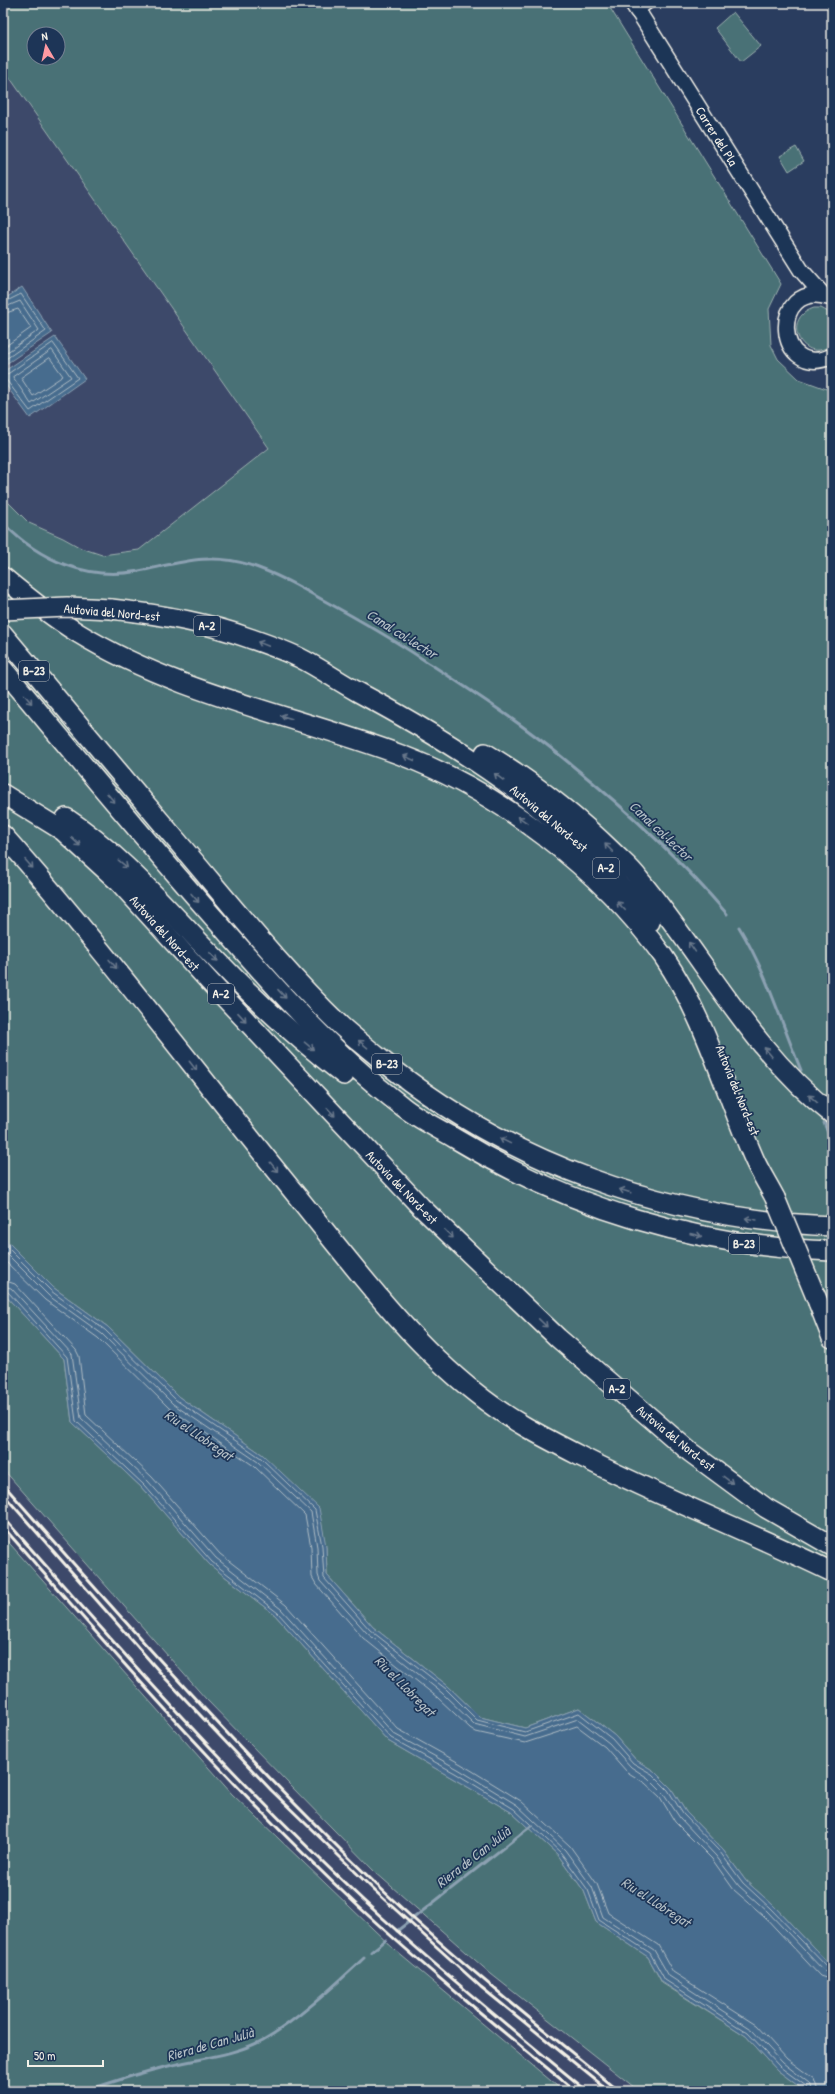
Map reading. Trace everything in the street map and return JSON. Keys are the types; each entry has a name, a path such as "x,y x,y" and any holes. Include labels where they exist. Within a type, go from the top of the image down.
{"highway":[{"name":"A-2","path":"3,577 25,596 78,634 120,656 183,683 403,755 455,779 506,808 554,843 622,907 663,957 698,1018 756,1161 775,1198"},
{"name":"Autovia del Nord-est","path":"3,610 68,607 143,612 211,627 247,638 299,658 399,714 482,765 556,821 599,860 628,891 669,948 703,1007 729,1064 766,1160 775,1198 832,1338"},
{"name":"B-23","path":"3,634 275,958 341,1026 408,1082 483,1130 561,1168 620,1190 697,1210 755,1220 832,1226"},
{"path":"299,658 331,668 363,682 454,734 513,770 551,797 592,832 638,877 689,943 736,1012 766,1050 794,1082 832,1114"},
{"name":"B-23","path":"3,669 179,879 261,972 335,1050 404,1108 486,1157 567,1195 658,1227 754,1246 779,1249 832,1251"},
{"name":"Autovia del Nord-est","path":"7,790 63,830 120,883 209,981 421,1207 558,1338 690,1452 766,1508 832,1546"},
{"path":"7,790 68,819 131,870 218,962 270,1012 333,1066 446,1149 503,1177 590,1214 626,1223 658,1227"},
{"path":"3,835 124,976 222,1104 370,1286 421,1343 456,1376 499,1410 549,1440 611,1472 781,1547 832,1572"}],"main road":[{"name":"Carrer del Pla","path":"640,6 801,270 828,298"},
{"name":"Carrer del Pla","path":"800,301 802,292 801,270"},
{"path":"828,298 809,297 800,301 793,307 786,319 785,328 788,340 796,352 804,357 829,361"}],"shaded area":[{"path":"3,68 269,448 139,550 102,555 82,548 29,523 3,497"},
{"path":"3,1469 206,1699 375,1872 491,1974 639,2091 563,2091 396,1951 232,1794 3,1536"}],"green space":[{"path":"3,3 607,3 781,284 769,309 771,345 778,359 799,379 832,391 832,1967 773,1905 746,1881 723,1850 686,1812 671,1788 654,1771 636,1760 615,1736 579,1708 525,1728 480,1717 448,1686 373,1627 327,1575 326,1546 263,1455 179,1397 108,1327 54,1288 3,1237 3,497 29,523 63,538 81,548 102,555 139,550 269,448 3,68"},
{"path":"733,12 761,46 741,62 715,28"},
{"path":"796,147 804,161 789,171 780,156"},
{"path":"814,308 821,308 832,314 832,344 822,350 813,350 805,346 799,339 797,330 798,322 803,314"},
{"path":"3,1293 64,1359 72,1422 141,1487 210,1565 275,1615 388,1741 511,1812 558,1855 584,1891 596,1922 648,1957 662,1983 746,2036 777,2070 805,2091 639,2091 491,1974 375,1872 206,1699 3,1469"},
{"path":"3,1536 232,1794 396,1951 563,2091 3,2091"}],"water":[{"path":"22,287 52,333 3,366 3,300"},
{"path":"55,337 85,379 30,418 3,381 3,372"},
{"name":"Riu el Llobregat","path":"3,1237 54,1288 108,1327 179,1397 263,1455 319,1508 326,1546 327,1575 373,1627 448,1686 480,1717 525,1728 579,1708 615,1736 636,1760 654,1771 671,1788 686,1812 723,1850 746,1881 773,1905 832,1967 832,2091 805,2091 777,2070 746,2036 662,1982 648,1957 596,1922 584,1891 558,1855 511,1812 388,1741 275,1615 210,1565 141,1487 72,1422 64,1359 3,1293"}],"waterway":[{"name":"Canal col·lector","path":"3,523 32,548 65,565 83,570 101,573 120,573 139,571 194,560 221,559 235,561 259,568 305,590 399,644 516,721 589,779 631,816 671,854 727,914"},
{"name":"Canal col·lector","path":"739,927 749,944 765,979 801,1070"},
{"name":"Canal col·lector","path":"824,1123 832,1143"},
{"name":"Riera de Can Julià","path":"397,1931 531,1826"},
{"name":"Riera de Can Julià","path":"371,1952 386,1940"},
{"name":"Riera de Can Julià","path":"84,2091 148,2071 225,2054 251,2046 276,2032 302,2013 364,1958"}],"railway":[{"path":"3,1484 232,1739 328,1837 377,1885 436,1939 619,2091"},
{"path":"3,1494 166,1679 271,1790 375,1891 481,1987 609,2091"},
{"path":"3,1517 134,1665 269,1809 364,1901 419,1950 587,2091"},
{"path":"3,1527 176,1722 312,1862 359,1907 412,1954 575,2091"}]}
